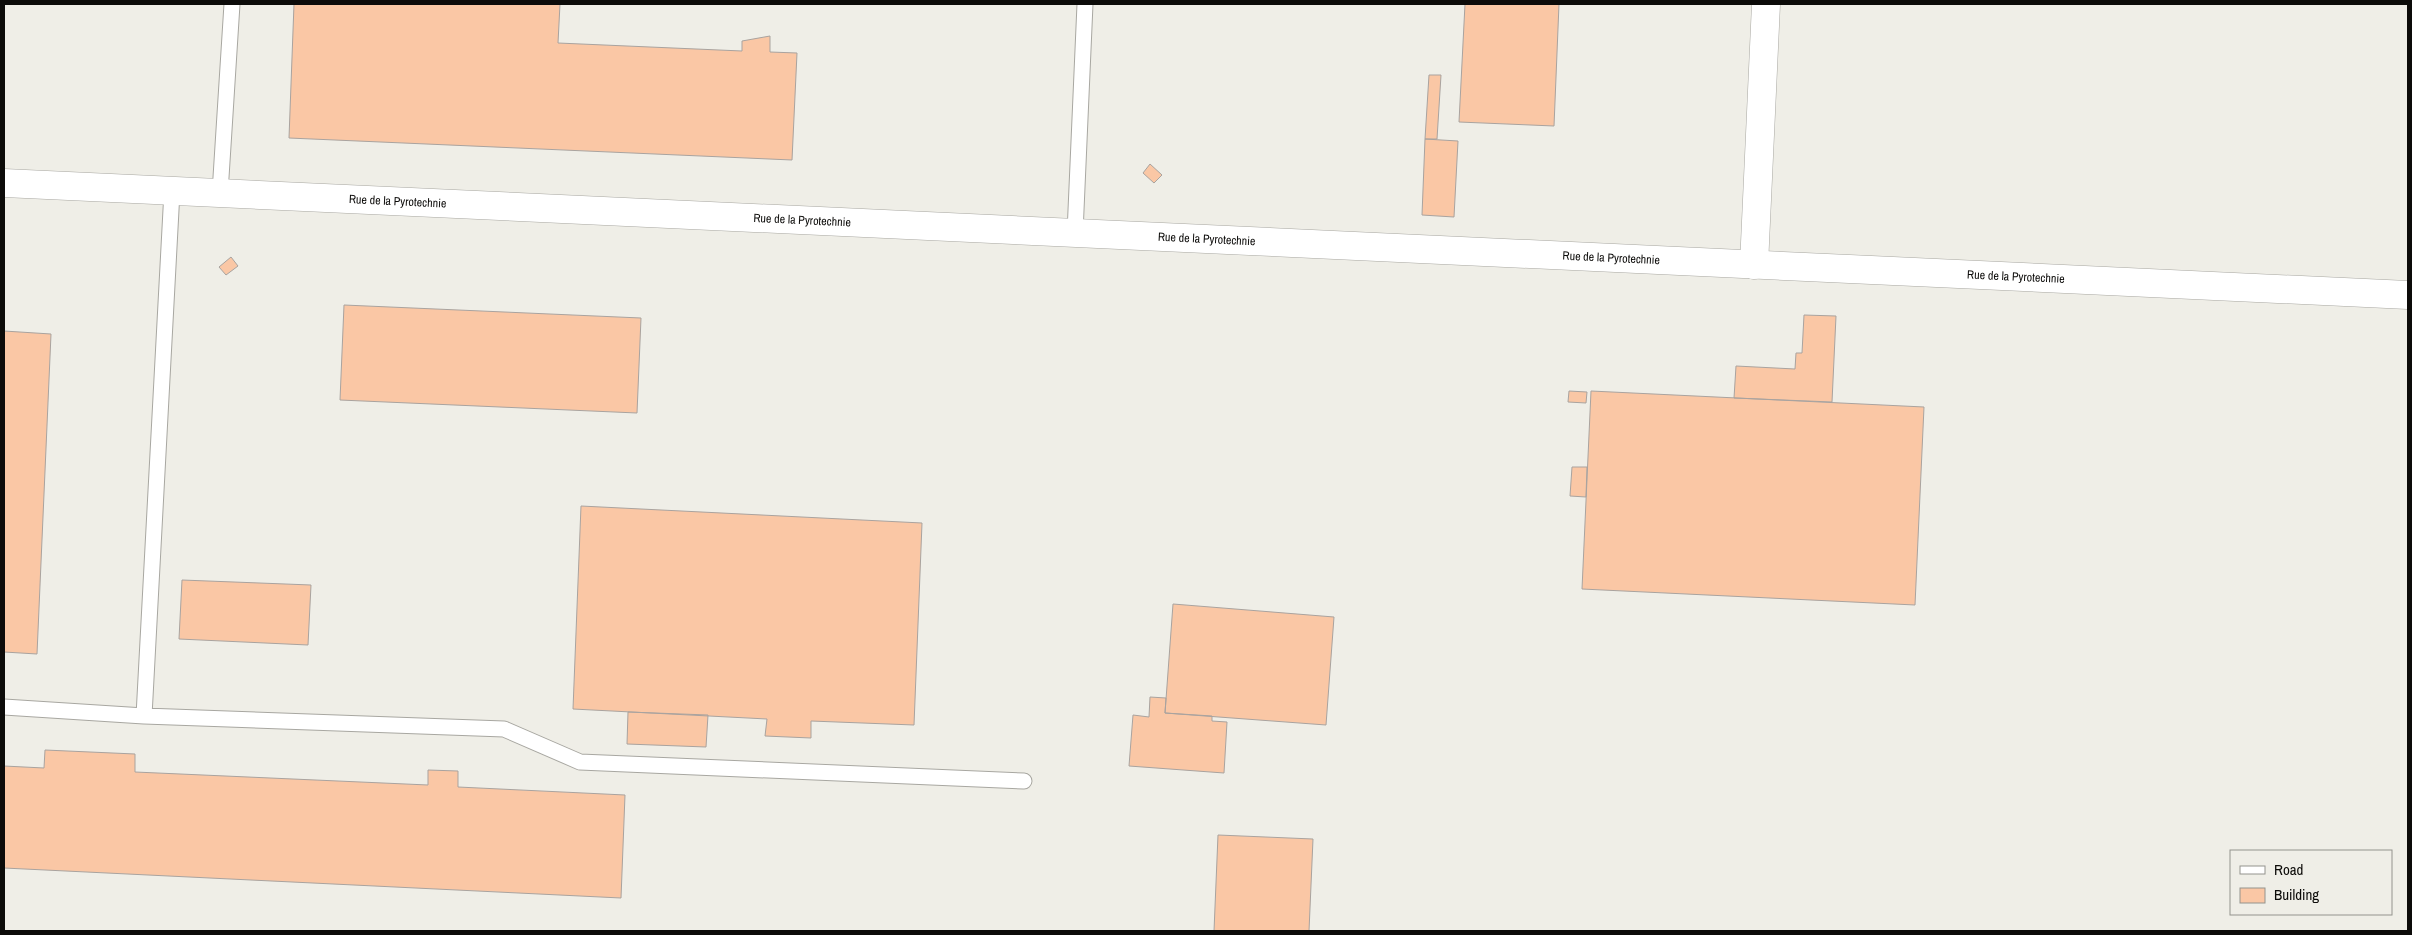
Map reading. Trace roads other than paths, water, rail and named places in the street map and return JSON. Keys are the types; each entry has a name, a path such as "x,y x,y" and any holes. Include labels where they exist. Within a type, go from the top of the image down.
{"street":[{"path":"1754,265 1766,4"},
{"name":"Rue de la Pyrotechnie","path":"4,183 2408,296"}],"lane":[{"path":"220,194 232,4"},
{"path":"1075,233 1085,4"},
{"path":"144,716 172,191"},
{"path":"4,707 144,716 504,729 580,762 1024,781"}]}
